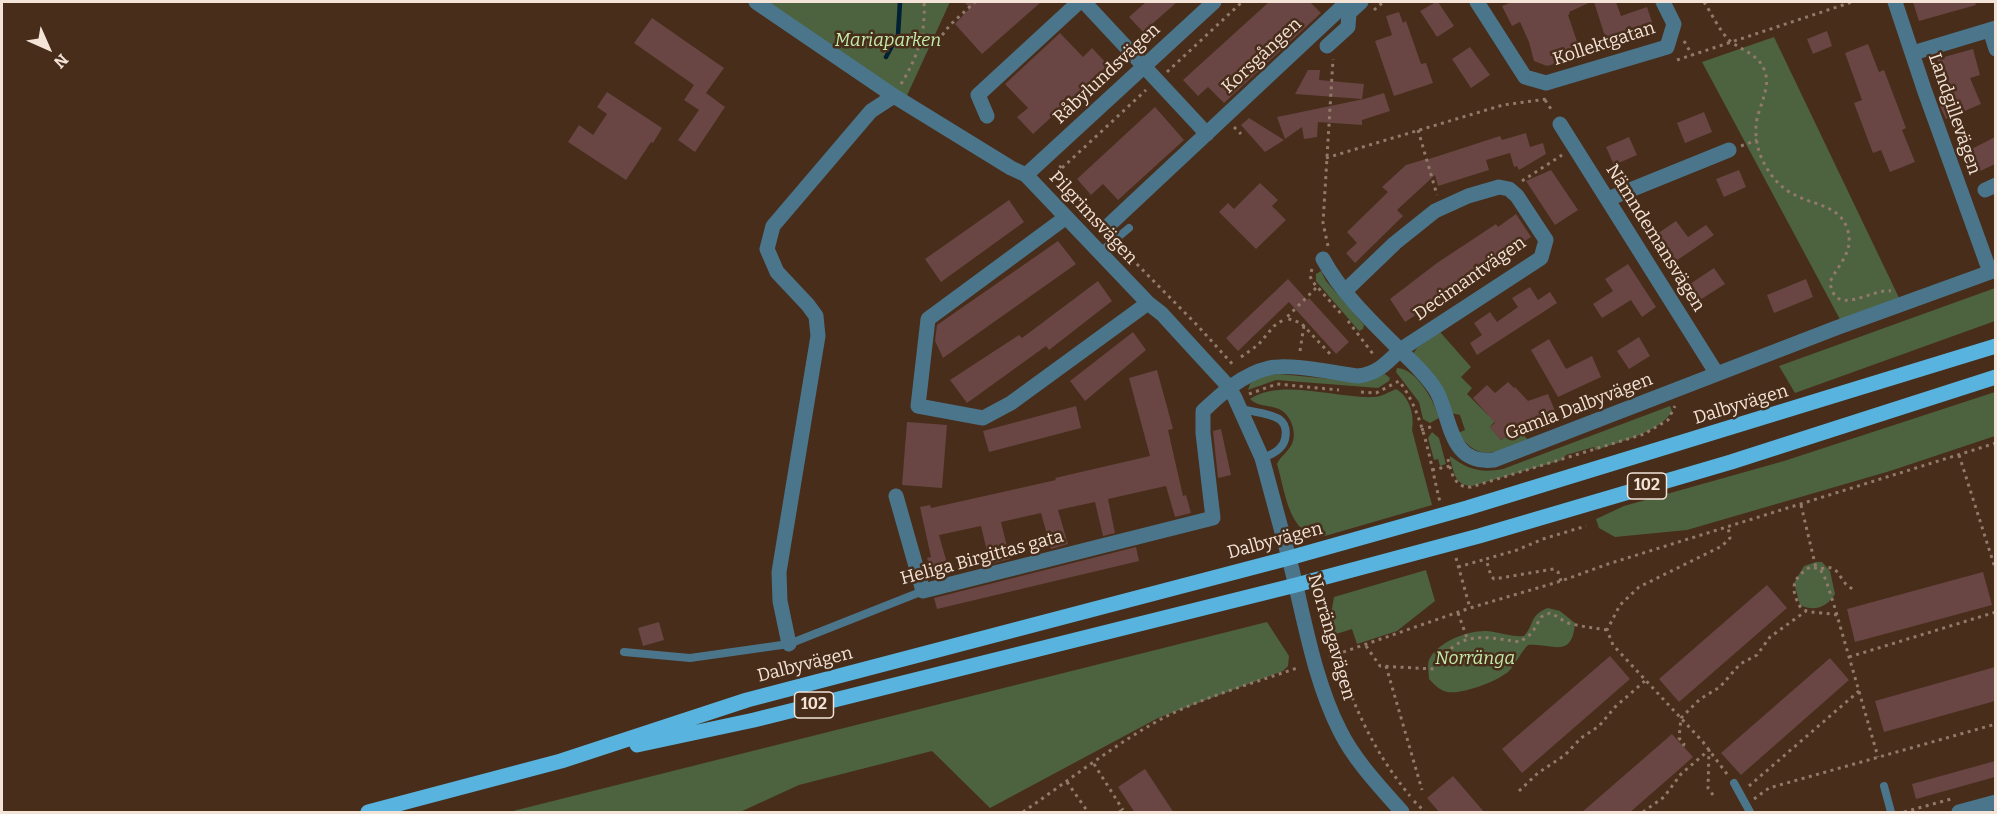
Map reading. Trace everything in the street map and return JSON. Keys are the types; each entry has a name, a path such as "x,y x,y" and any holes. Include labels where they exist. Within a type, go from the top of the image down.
{"main road":[{"name":"Dalbyvägen","path":"368,813 561,761 747,700 1289,558 1565,479 1995,345"},
{"name":"Dalbyvägen","path":"561,761 754,720 1296,585 1479,536 1731,462 1995,377"}],"street":[{"name":"Pilgrimsvägen","path":"756,2 894,96 1026,175 1099,253 1148,303 1162,314 1235,398 1262,458 1289,558"},
{"path":"987,117 978,95 1079,2"},
{"path":"1084,2 1207,134"},
{"name":"Råbylundsvägen","path":"1026,175 1214,2"},
{"name":"Kollektgatan","path":"1477,2 1525,77 1546,83 1667,47 1674,24 1662,2"},
{"name":"Landgillevägen","path":"1895,2 1932,111 1993,271"},
{"path":"1331,47 1348,27 1344,7"},
{"name":"Korsgången","path":"1109,225 1344,7 1366,8"},
{"path":"1913,53 1993,29 1995,49"},
{"path":"789,644 780,601 778,572 818,336 816,316 777,272 767,249 774,226 871,111 894,96"},
{"name":"Nämndemansvägen","path":"1569,135 1717,374"},
{"path":"1608,199 1730,150"},
{"path":"1345,291 1395,243 1440,208 1499,187 1509,189"},
{"name":"Decimantvägen","path":"1400,350 1541,258 1546,240 1517,196 1509,189"},
{"path":"1065,218 928,319 918,406 983,418 1011,403 1148,303"},
{"path":"1235,398 1245,378 1270,367 1367,375 1384,366 1400,350 1333,277 1323,259"},
{"name":"Gamla Dalbyvägen","path":"1400,350 1427,378 1436,391 1456,444 1464,452 1481,460 1503,457 1993,271"},
{"name":"Heliga Birgittas gata","path":"923,591 1213,518 1203,433 1203,411 1235,398"},
{"path":"896,496 923,591"},
{"name":"Norrängavägen","path":"1289,558 1315,662 1341,732 1364,767 1399,812"},
{"path":"1959,813 1995,802"}],"lane":[{"path":"1099,253 1129,228"},
{"path":"1235,398 1277,418 1284,424 1286,433 1282,446 1274,453 1262,458"},
{"name":"Heliga Birgittas gata","path":"624,652 690,658 789,644 923,591"},
{"path":"1734,783 1749,809"},
{"path":"1884,786 1891,813"}],"path":[{"path":"894,96 919,49 924,26 924,2"},
{"path":"933,47 950,25 975,2"},
{"path":"1366,8 1383,2"},
{"path":"1704,2 1731,42 1751,53 1764,67 1767,83 1757,117 1756,133 1759,150 1767,168 1785,189 1794,195 1831,209 1838,214 1846,226 1849,239 1848,254 1830,282 1833,293 1838,298 1848,301 1878,292 1890,291 1897,294 1902,304"},
{"path":"1323,259 1329,251 1323,223 1331,47"},
{"path":"1509,189 1569,135 1534,80"},
{"path":"1418,130 1440,208"},
{"path":"1049,154 1062,168 1061,188 1068,195"},
{"path":"1076,203 1197,325 1245,378"},
{"path":"1240,357 1258,345 1274,326 1286,318 1316,287"},
{"path":"1286,318 1304,325 1332,356"},
{"path":"1300,351 1304,325"},
{"path":"1352,392 1376,393 1399,381 1416,408 1441,504"},
{"path":"1235,398 1277,384 1342,391"},
{"path":"1571,460 1569,455 1644,434 1662,425 1674,410 1671,393"},
{"path":"1023,813 1148,727 1177,711 1470,608 1995,443"},
{"path":"1959,455 1995,571"},
{"path":"1432,470 1450,466"},
{"path":"1801,505 1818,569 1826,580 1878,757"},
{"path":"1458,567 1486,560 1587,526"},
{"path":"1728,527 1730,537 1722,546 1639,587 1620,605 1607,630 1613,645 1681,718 1734,783"},
{"path":"1455,555 1470,608"},
{"path":"1486,560 1494,579 1554,568 1561,581"},
{"path":"1837,615 1806,611 1799,606 1793,592 1793,584 1801,573 1810,567 1818,569 1829,566 1834,568 1848,588 1853,589"},
{"path":"1683,746 1679,738 1681,718 1700,699 1720,687 1740,664 1757,655 1770,637 1806,611"},
{"path":"1849,657 1995,612"},
{"path":"1458,613 1467,638"},
{"path":"1365,646 1380,666 1434,669 1444,653 1467,638 1479,637 1520,642 1532,633 1541,617 1550,613 1562,617 1570,624 1607,630"},
{"path":"1337,655 1365,729 1396,779 1425,813"},
{"path":"1386,666 1422,790"},
{"path":"1519,790 1538,773 1565,755 1581,738 1599,726 1615,706 1646,680"},
{"path":"1740,793 1859,691"},
{"path":"1749,809 1769,788 1995,724"},
{"path":"1709,750 1708,788 1713,795"},
{"path":"1643,813 1664,797 1682,774 1709,750"},
{"path":"1094,764 1122,812"},
{"path":"1067,782 1088,813"}],"green space":[{"name":"Mariaparken","path":"767,2 950,2 904,102"},
{"path":"1774,37 1902,304 1843,325 1702,62"},
{"path":"1321,271 1326,281 1364,325 1363,329 1359,331 1316,281 1316,274"},
{"path":"1995,288 1995,321 1795,393 1779,366"},
{"path":"1440,332 1471,367 1461,377 1472,388 1467,394 1488,415 1496,408 1501,414 1490,427 1501,440 1517,428 1529,441 1490,453 1474,449 1466,443 1458,433 1465,430 1460,415 1451,413 1412,355 1417,348"},
{"path":"1397,368 1404,369 1424,387 1439,418 1430,423 1423,419 1419,402 1396,372"},
{"path":"1279,374 1362,382 1385,374 1390,378 1378,388 1276,380 1248,390 1250,384 1260,376"},
{"path":"1396,389 1401,392 1410,406 1413,418 1412,430 1432,505 1325,536 1313,535 1303,530 1290,511 1277,464 1293,441 1294,433 1291,422 1287,415 1277,408 1260,405 1250,399 1278,390 1374,397"},
{"path":"1995,392 1995,436 1890,471 1687,530 1615,537 1599,528 1596,519 1624,506 1784,461"},
{"path":"1670,406 1672,411 1666,418 1638,436 1595,450 1594,447 1566,455 1562,460 1472,486 1459,481 1450,459 1450,456 1475,469 1488,471 1503,469"},
{"path":"1432,432 1439,438 1446,464 1440,466 1438,459 1434,460 1428,438"},
{"path":"1822,562 1830,571 1835,594 1820,607 1805,607 1800,605 1794,583 1804,566"},
{"path":"1426,570 1435,601 1397,631 1357,644 1352,629 1327,637 1334,597"},
{"name":"Norränga","path":"1548,608 1560,611 1575,623 1570,642 1565,646 1528,645 1504,675 1468,690 1444,691 1429,679 1429,660 1439,648 1454,638 1479,631 1524,636 1535,617"},
{"path":"1267,622 1289,656 1288,666 1283,671 1158,718 990,808 932,751 799,785 740,812 509,812"}],"building":[{"path":"964,2 1041,2 982,54 955,24 970,8"},
{"path":"1146,2 1177,2 1143,32 1129,17"},
{"path":"1269,2 1310,2 1321,13 1224,103 1208,87 1198,96 1183,80"},
{"path":"1436,2 1454,26 1437,37 1420,11"},
{"path":"1512,2 1591,2 1569,12 1568,15 1582,56 1547,66 1534,61 1520,22 1512,26 1502,6"},
{"path":"1594,2 1616,2 1621,16 1647,7 1654,28 1627,36 1628,40 1608,46"},
{"path":"1913,2 1975,2 1976,5 1919,21"},
{"path":"1399,12 1403,23 1406,21 1421,64 1426,63 1433,83 1394,96 1375,41 1392,35 1386,16"},
{"path":"652,18 724,68 706,93 725,107 695,152 678,140 699,110 684,100 694,85 634,43"},
{"path":"1827,31 1832,46 1813,54 1807,39"},
{"path":"1060,33 1083,57 1092,48 1108,65 1033,134 1017,117 1028,108 1005,84"},
{"path":"1868,44 1879,72 1884,70 1906,128 1902,130 1915,162 1890,172 1881,150 1873,153 1854,103 1862,100 1845,53"},
{"path":"1470,47 1490,75 1471,88 1452,59"},
{"path":"1973,49 1980,75 1970,78 1981,104 1946,119 1940,106 1949,102 1937,59"},
{"path":"1308,70 1320,70 1319,80 1364,84 1362,99 1295,94"},
{"path":"607,92 662,128 626,180 568,142 579,125 593,135 607,114 597,107"},
{"path":"1384,93 1390,111 1362,120 1362,125 1318,122 1317,137 1304,139 1302,127 1285,139 1277,117 1364,99"},
{"path":"1155,107 1184,140 1118,200 1103,184 1091,195 1077,179"},
{"path":"1704,112 1712,132 1685,143 1677,123"},
{"path":"1249,118 1284,140 1265,152 1241,125"},
{"path":"1526,133 1530,147 1543,143 1546,154 1519,170 1517,166 1514,167 1510,153 1486,160 1489,170 1438,186 1435,175 1397,210 1403,216 1355,263 1346,253 1357,243 1347,232 1388,192 1382,187 1406,165 1500,136 1502,140"},
{"path":"1629,137 1637,155 1614,165 1606,147"},
{"path":"1995,137 1995,164 1972,175 1962,154"},
{"path":"1551,170 1578,210 1555,225 1526,181"},
{"path":"1739,170 1746,187 1724,197 1716,179"},
{"path":"1260,183 1278,200 1272,206 1286,220 1256,249 1219,212 1228,203 1234,209"},
{"path":"1009,200 1024,222 941,282 925,259"},
{"path":"1516,214 1531,237 1505,254 1508,258 1433,307 1431,305 1405,322 1390,299 1437,263 1496,224 1498,227"},
{"path":"1676,221 1688,237 1706,225 1714,235 1676,261 1657,234"},
{"path":"1058,241 1076,264 943,358 935,341 937,325"},
{"path":"1628,264 1656,307 1642,317 1631,300 1602,318 1593,304 1613,291 1605,279"},
{"path":"1714,268 1725,284 1700,300 1690,284"},
{"path":"1288,279 1307,300 1309,298 1349,342 1336,354 1289,302 1238,351 1226,338"},
{"path":"1806,279 1813,297 1774,313 1767,295"},
{"path":"1098,281 1112,301 1049,350 1046,346 967,403 950,380 1019,335 1022,338"},
{"path":"1530,287 1538,300 1550,292 1557,303 1477,355 1470,343 1482,335 1474,323 1490,312 1497,322 1518,307 1512,298"},
{"path":"1133,332 1146,350 1085,401 1070,381"},
{"path":"1639,337 1650,356 1629,369 1617,351"},
{"path":"1549,339 1566,369 1592,356 1601,377 1558,397 1531,350"},
{"path":"1157,370 1173,429 1168,430 1183,496 1186,495 1191,513 1175,517 1166,486 1108,499 1115,533 1103,536 1095,502 1058,510 1068,544 1051,549 1041,513 1001,522 1010,559 990,564 981,526 939,535 950,574 933,578 927,558 931,557 920,507 930,505 931,508 1150,456 1129,378"},
{"path":"1508,382 1528,401 1548,394 1555,411 1519,425 1501,440 1490,427 1495,423 1473,398 1487,385 1495,393"},
{"path":"1076,406 1081,428 989,452 983,431"},
{"path":"907,422 947,425 942,488 902,485"},
{"path":"1221,429 1231,475 1218,478 1213,431"},
{"path":"1136,547 1139,561 937,609 934,598"},
{"path":"1983,572 1992,605 1855,642 1847,609"},
{"path":"1767,585 1787,608 1679,702 1659,679"},
{"path":"659,622 664,640 643,646 638,628"},
{"path":"1610,656 1630,679 1522,773 1502,749"},
{"path":"1830,658 1849,680 1741,775 1721,753"},
{"path":"1995,667 1995,701 1884,732 1875,701"},
{"path":"1672,734 1693,757 1629,813 1581,813"},
{"path":"1995,761 1995,777 1916,799 1912,784"},
{"path":"1145,769 1174,813 1135,813 1118,787"},
{"path":"1453,776 1485,813 1440,813 1427,798"}],"waterway":[{"path":"886,57 898,35 900,2"}]}
